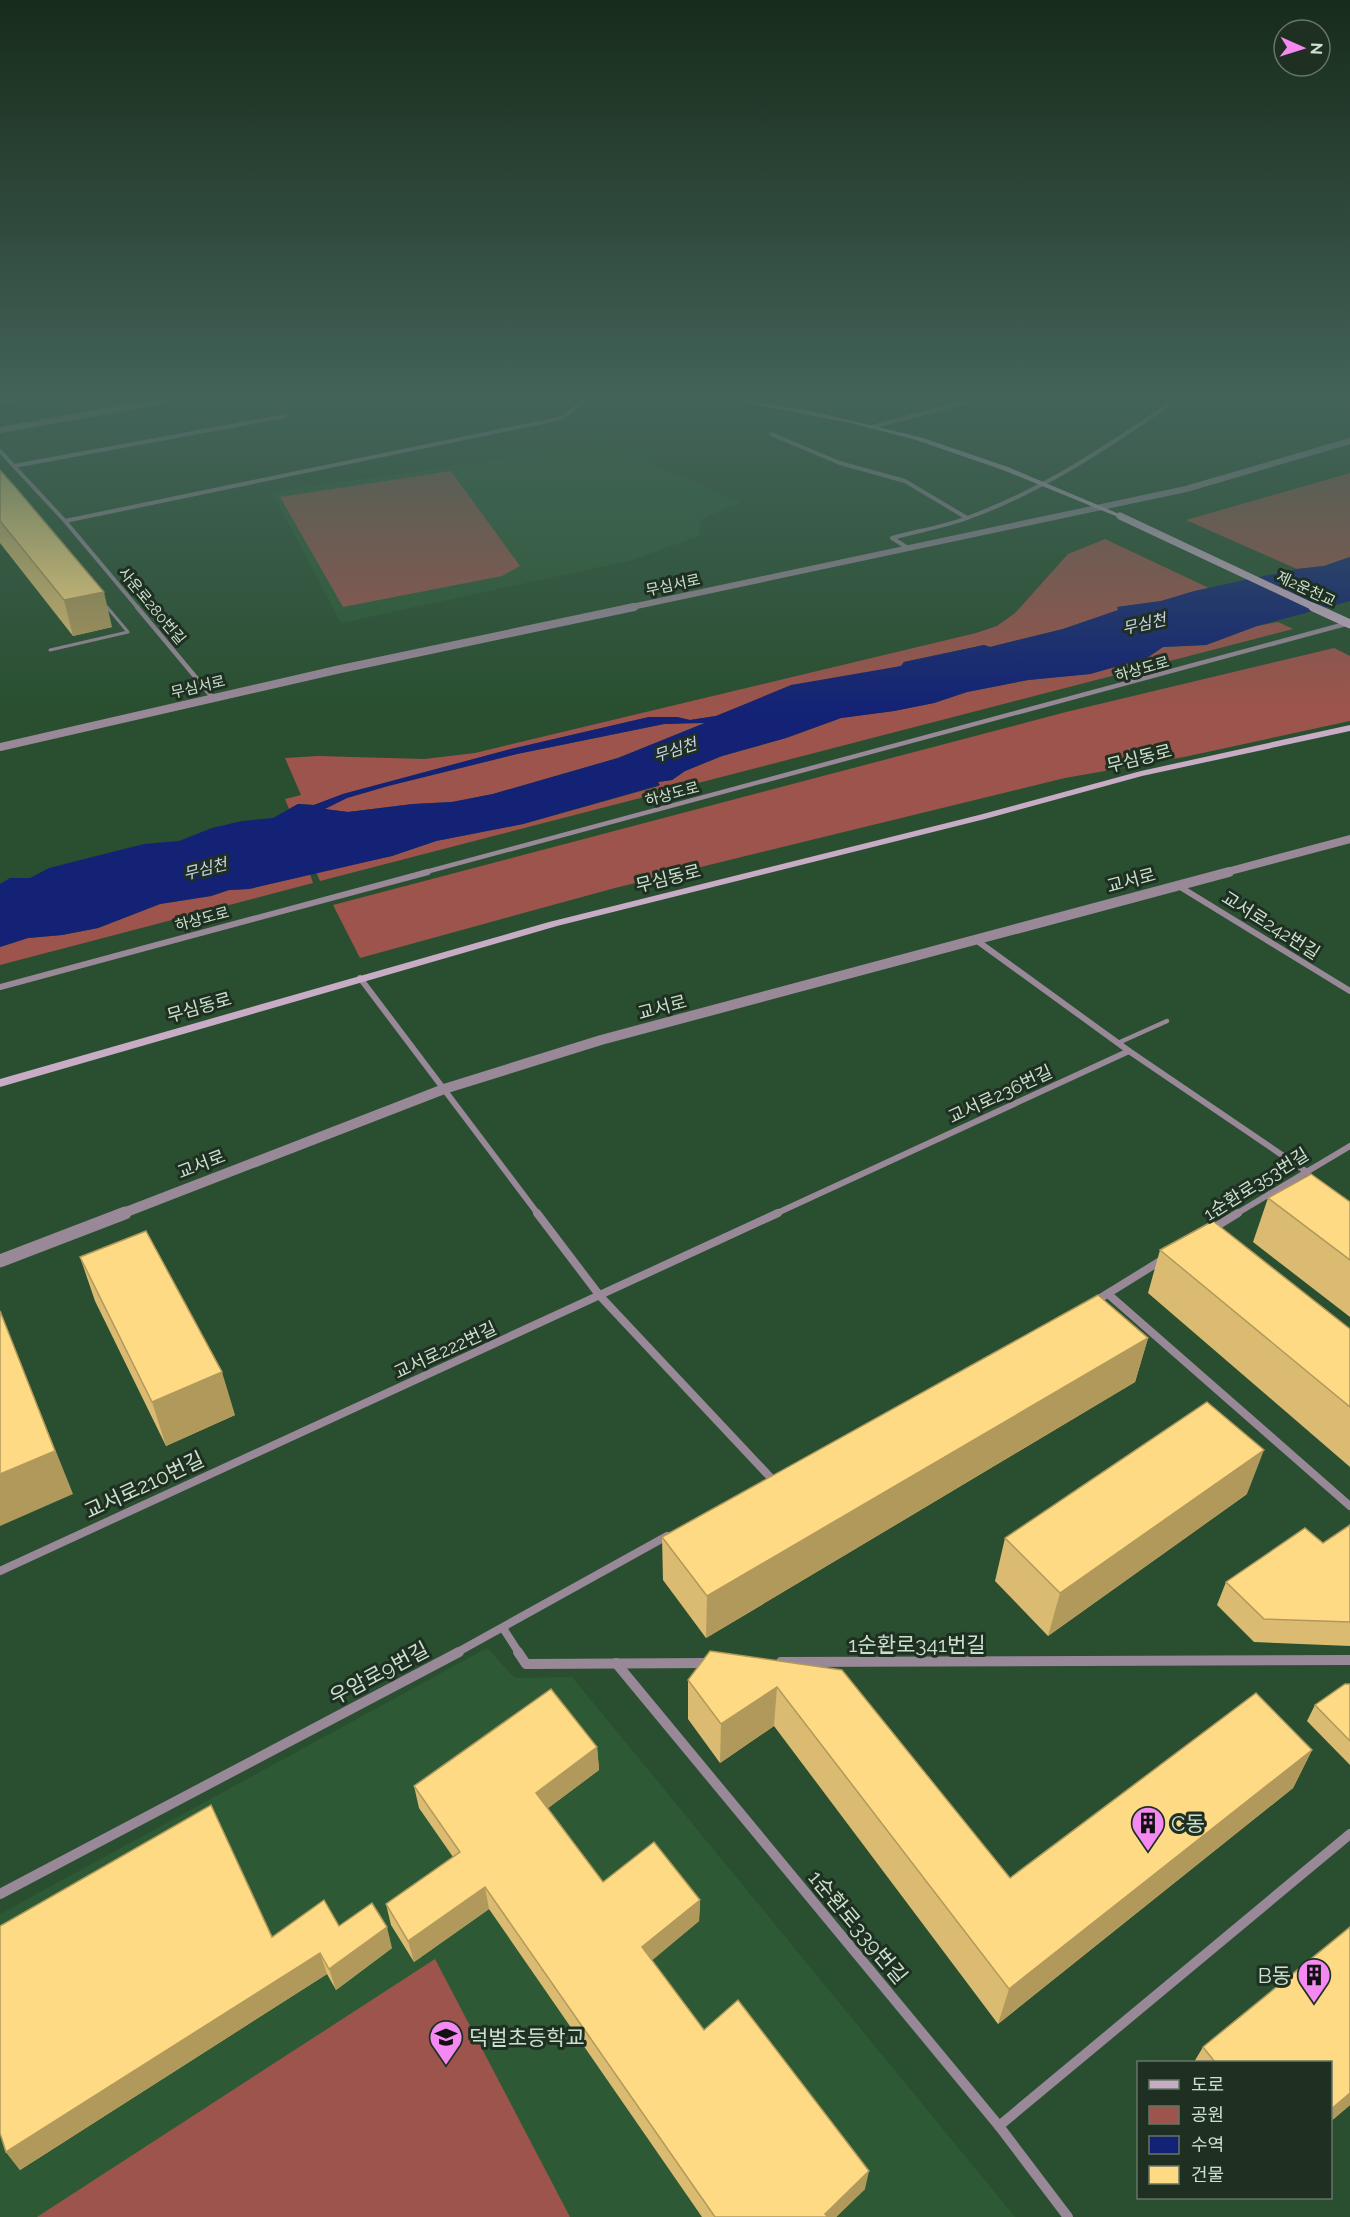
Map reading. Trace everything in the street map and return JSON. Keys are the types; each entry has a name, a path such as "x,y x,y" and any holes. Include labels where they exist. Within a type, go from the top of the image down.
{"main road":[{"name":"제2운천교","path":"1094,504 1350,624"},
{"name":"무심동로","path":"0,1083 553,924 970,820 1141,774 1350,728"}],"street":[{"name":"사운로280번길","path":"50,504 213,698"},
{"path":"65,521 145,504"},
{"path":"943,504 967,519"},
{"path":"908,548 892,538 967,519 998,504"},
{"name":"무심서로","path":"0,747 213,698 1112,504"},
{"name":"하상도로","path":"0,987 364,887 1057,705 1350,624"},
{"name":"교서로","path":"0,1261 444,1089 602,1040 1350,839"},
{"name":"교서로242번길","path":"1177,885 1350,991"},
{"path":"976,940 1129,1051 1314,1178"},
{"path":"360,978 600,1296 771,1478"},
{"name":"교서로236번길","path":"884,1164 1129,1051"},
{"name":"1순환로353번길","path":"1207,1233 1305,1171 1350,1146"},
{"name":"교서로222번길","path":"302,1432 884,1164"},
{"path":"1088,1305 1167,1257"},
{"path":"1108,1294 1350,1506"},
{"name":"교서로210번길","path":"0,1570 302,1432"},
{"path":"760,1484 781,1473"},
{"name":"우암로9번길","path":"0,1894 503,1628 678,1530"},
{"path":"503,1628 526,1664 722,1662"},
{"name":"1순환로341번길","path":"770,1662 1350,1660"},
{"name":"1순환로339번길","path":"616,1663 999,2126 1068,2217"},
{"path":"999,2126 1350,1834"}],"lane":[{"path":"50,650 128,632 99,597"},
{"path":"1118,1043 1167,1021"}],"shaded area":[{"path":"279,504 736,504 701,520 699,536 629,561 341,623"},
{"name":"덕벌초등학교","path":"487,1648 515,1678 572,1677 1015,2217 0,2217 0,1914"}],"green space":[{"path":"284,504 475,504 520,566 502,576 343,607"},
{"path":"1240,504 1350,504 1350,557 1324,566 1297,569 1186,520"},
{"path":"1105,539 1209,588 1161,601 1118,607 1119,610 1063,629 990,647 984,645 904,662 901,666 750,703 716,716 690,720 677,717 649,717 511,749 343,794 314,805 298,804 289,809 285,799 301,795 285,758 318,756 424,759 475,753 976,633 997,626 1015,613 1068,554"},
{"path":"1278,622 1293,629 320,881 316,872 392,856 436,841 523,824 659,786 658,782 672,780 685,771 722,756 786,738 841,718 934,703 967,692 1028,680 1090,674 1146,658 1163,647 1206,645 1257,626"},
{"path":"1334,648 1350,656 1350,721 1184,757 1065,778 615,888 360,958 333,905 1066,712"},
{"path":"707,722 618,758 493,794 452,802 348,812 323,809 347,798 388,786 517,754 664,724"},
{"path":"310,874 313,883 0,965 0,947 28,938 62,935 98,928 160,904 211,896 229,890 249,889"},
{"path":"435,1959 570,2217 37,2217"}],"water":[{"name":"무심천","path":"1350,557 1350,601 1257,626 1206,645 1163,647 1147,658 1090,674 1028,680 967,692 934,703 841,718 786,738 722,756 685,771 672,780 658,782 660,785 523,824 436,841 392,856 249,889 229,890 211,896 160,904 98,928 62,935 28,938 0,947 0,884 10,878 30,878 49,868 144,844 179,841 212,828 242,821 273,818 298,804 314,805 343,794 511,749 649,717 677,717 690,720 716,716 791,685 901,666 904,662 984,645 990,647 1063,629 1118,610 1117,607 1161,601 1194,591 1297,569 1324,566","holes":["705,723 618,758 493,794 452,802 348,812 325,809 347,798 388,786 517,754 664,724"]}],"building":[{"path":"0,504 30,504 104,592 64,600 0,521"},
{"path":"1311,1174 1350,1202 1350,1260 1268,1198"},
{"path":"1213,1221 1350,1329 1350,1407 1160,1250"},
{"path":"146,1231 222,1372 152,1402 80,1257"},
{"path":"1098,1295 1148,1338 707,1596 662,1537"},
{"path":"0,1311 55,1451 0,1474"},
{"path":"1207,1402 1264,1450 1060,1593 1005,1538"},
{"path":"1350,1525 1350,1622 1264,1619 1226,1582 1305,1528 1323,1543"},
{"path":"710,1651 842,1670 1010,1878 1256,1693 1312,1750 1009,1989 777,1687 721,1724 688,1680"},
{"path":"1345,1684 1350,1684 1350,1741 1315,1705"},
{"path":"551,1689 597,1747 536,1793 603,1882 654,1842 700,1900 642,1947 704,2030 738,2000 869,2171 825,2214 828,2217 715,2217 485,1887 408,1941 386,1904 460,1852 414,1786"},
{"path":"211,1805 272,1937 324,1900 339,1926 372,1903 387,1927 329,1969 320,1953 6,2152 0,2133 0,1926"},
{"name":"B동","path":"1350,1927 1350,2093 1332,2108 1332,2061 1214,2061 1203,2047"}],"place":[{"name":"C동","path":"1148,1852"},
{"name":"B동","path":"1314,2004"},
{"name":"덕벌초등학교","path":"446,2066"}]}
